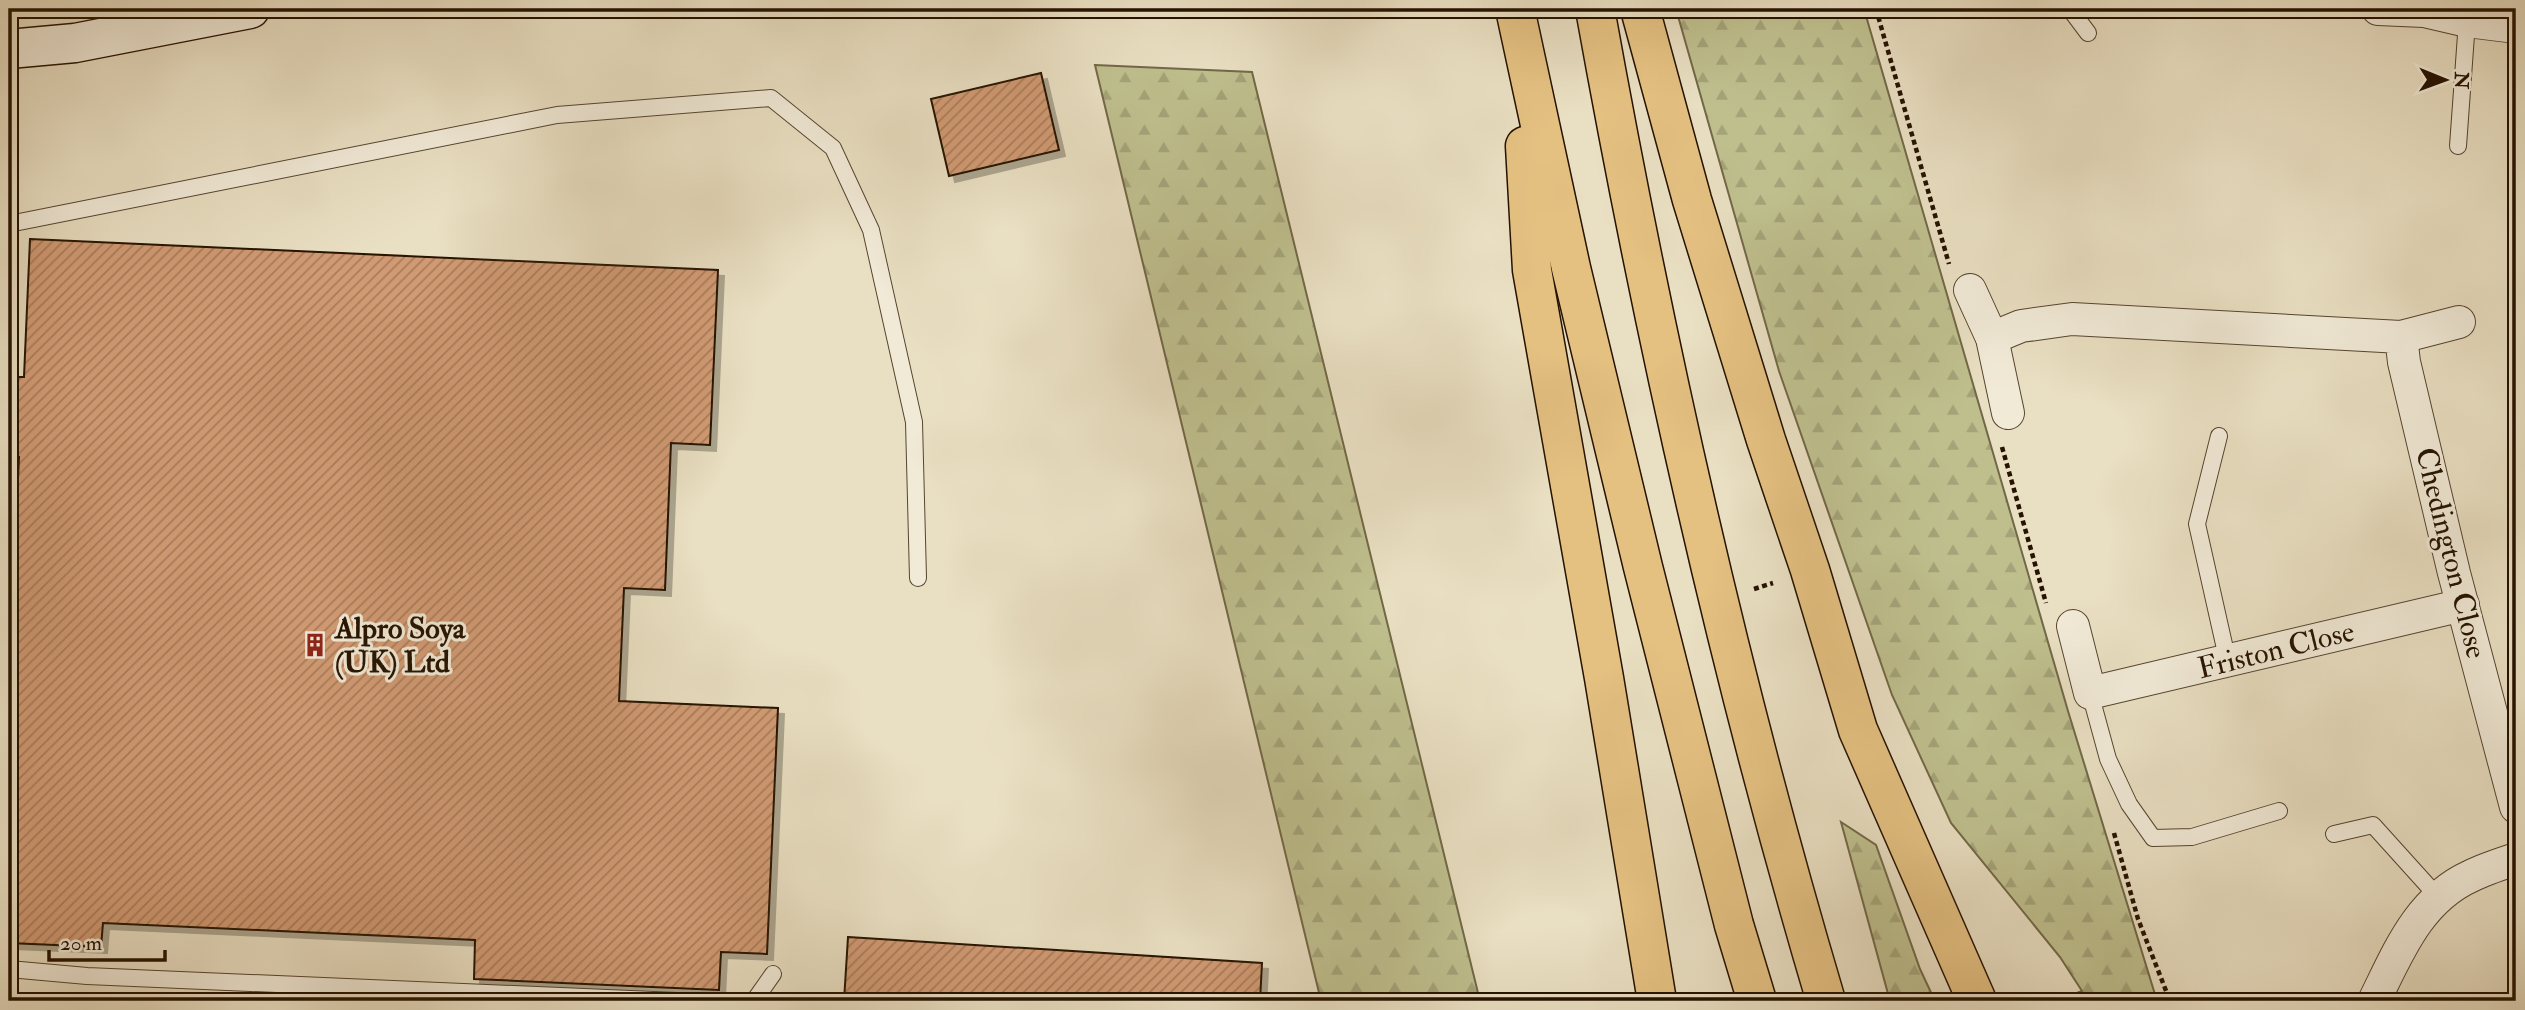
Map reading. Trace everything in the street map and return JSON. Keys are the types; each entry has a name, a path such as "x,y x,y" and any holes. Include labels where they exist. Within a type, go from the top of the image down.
{"highway":[{"path":"1595,9 1631,209 1717,601 1782,853 1826,1001"},
{"path":"1640,9 1692,200 1858,730 1977,1001"},
{"path":"1517,21 1532,270 1604,678 1657,1001"},
{"path":"1517,21 1574,281 1639,554 1734,925 1757,1001"}],"street":[{"path":"9,49 75,43 250,9"},
{"path":"2378,9 2424,10 2467,21 2516,27"},
{"path":"1960,280 1992,338 2004,428"},
{"path":"1992,338 2021,326 2072,319 2402,337 2459,322"},
{"name":"Chedington Close","path":"2402,337 2404,362 2516,807"},
{"name":"Friston Close","path":"2090,693 2463,605"},
{"path":"2073,626 2090,693"},
{"path":"2374,1001 2410,929 2438,897 2469,876 2516,859"}],"lane":[{"path":"2070,9 2088,33"},
{"path":"2458,146 2467,21"},
{"path":"9,224 557,116 771,98 833,148 871,230 914,422 918,578"},
{"path":"2219,436 2197,524 2228,662"},
{"path":"2090,693 2108,759 2129,804 2153,838 2192,837 2279,811"},
{"path":"2334,834 2373,825 2438,897"},
{"path":"9,969 101,976 677,1001"},
{"path":"754,1001 773,974"}],"path":[{"path":"1876,9 1960,280"},
{"path":"2004,428 2046,604"},
{"path":"1717,601 1810,570"},
{"path":"2112,828 2138,919 2170,1001"}],"green space":[{"path":"1676,9 1864,9 2068,711 2157,1001 2056,1001 2082,991 2060,957 1951,823 1892,695 1779,371"},
{"path":"1095,65 1252,72 1480,1001 1321,1001"},
{"path":"1841,822 1876,845 1920,969 1935,1001 1890,1001"}],"building":[{"path":"1041,73 1059,150 949,176 931,99"},
{"name":"Alpro Soya (UK) Ltd","path":"30,239 718,270 710,445 671,443 665,590 624,588 619,701 778,708 767,954 721,952 719,990 474,979 475,940 103,923 101,947 9,943 9,589 13,589 19,457 9,456 9,377 24,377"},
{"path":"848,937 1262,963 1260,1001 844,1001"}],"place":[{"name":"Alpro Soya (UK) Ltd","path":"315,645"}]}
